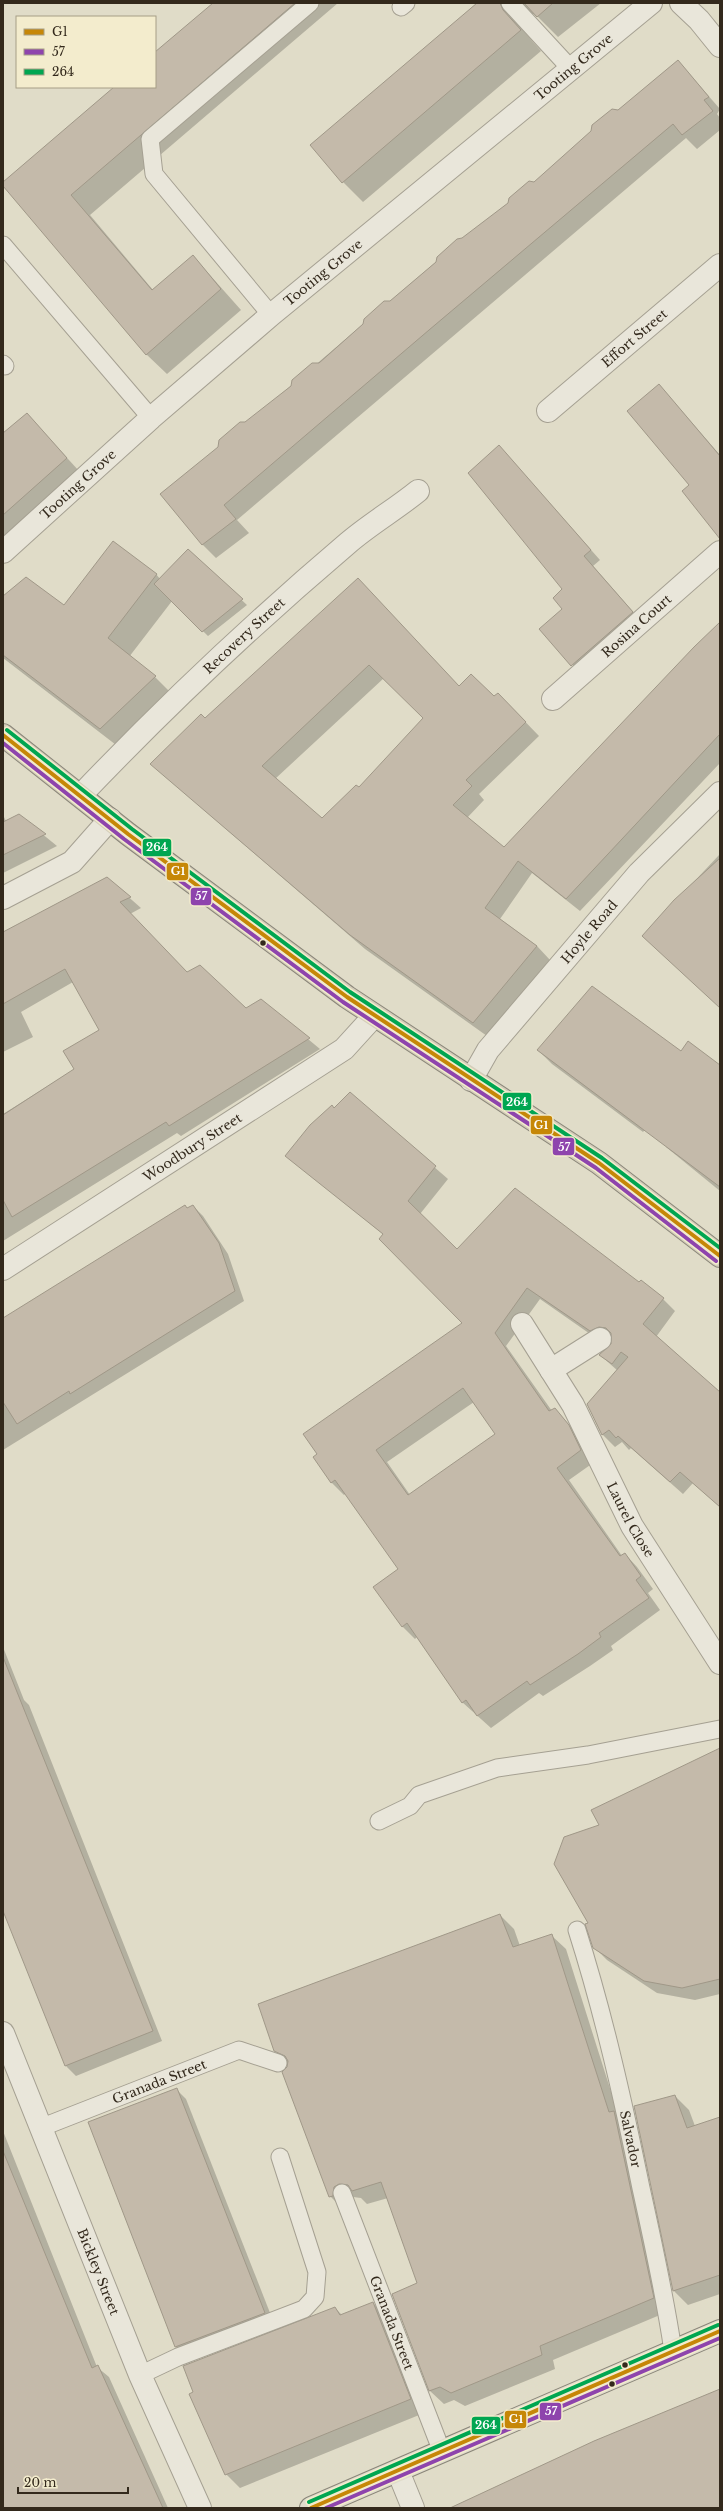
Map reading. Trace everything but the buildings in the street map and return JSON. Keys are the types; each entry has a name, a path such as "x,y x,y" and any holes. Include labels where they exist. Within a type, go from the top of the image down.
{"highway":[{"path":"3,735 110,819 374,1016 629,1184 720,1256"}],"main road":[{"path":"311,2508 398,2472 720,2331"}],"street":[{"name":"Tooting Grove","path":"3,552 152,418 271,315 651,3"},
{"path":"681,3 699,20 720,46"},
{"name":"Effort Street","path":"548,411 720,265"},
{"name":"Recovery Street","path":"81,795 116,758 226,653 348,542 418,491"},
{"name":"Rosina Court","path":"553,699 720,552"},
{"name":"Hoyle Road","path":"471,1080 488,1050 639,873 720,793"},
{"path":"3,898 72,862 110,819"},
{"name":"Woodbury Street","path":"3,1269 142,1182 344,1049 374,1016"},
{"name":"Laurel Close","path":"522,1324 573,1405 632,1526 720,1663"},
{"path":"551,1370 600,1339"},
{"name":"Bickley Street","path":"3,2033 140,2375 200,2508"},
{"path":"398,2472 414,2508"}],"lane":[{"path":"271,315 154,174 150,139 310,3"},
{"path":"510,3 571,69"},
{"path":"3,245 152,418"},
{"path":"379,1821 410,1806 419,1795 497,1768 588,1755 720,1729"},
{"name":"Salvador","path":"577,1930 601,2006 619,2080 667,2310 673,2351"},
{"name":"Granada Street","path":"40,2128 239,2050 278,2063"},
{"path":"140,2375 178,2357 304,2309 315,2297 316,2272 280,2157"},
{"name":"Granada Street","path":"342,2193 442,2452"}],"transit line":[{"name":"264","path":"7,730 132,829 350,992 602,1158 720,1248"},
{"name":"G1","path":"3,735 128,834 347,997 599,1163 720,1256"},
{"name":"57","path":"3,743 124,839 343,1002 596,1168 716,1261"},
{"name":"264","path":"309,2502 718,2325"},
{"name":"G1","path":"311,2508 720,2331"},
{"name":"57","path":"326,2508 720,2338"}]}
